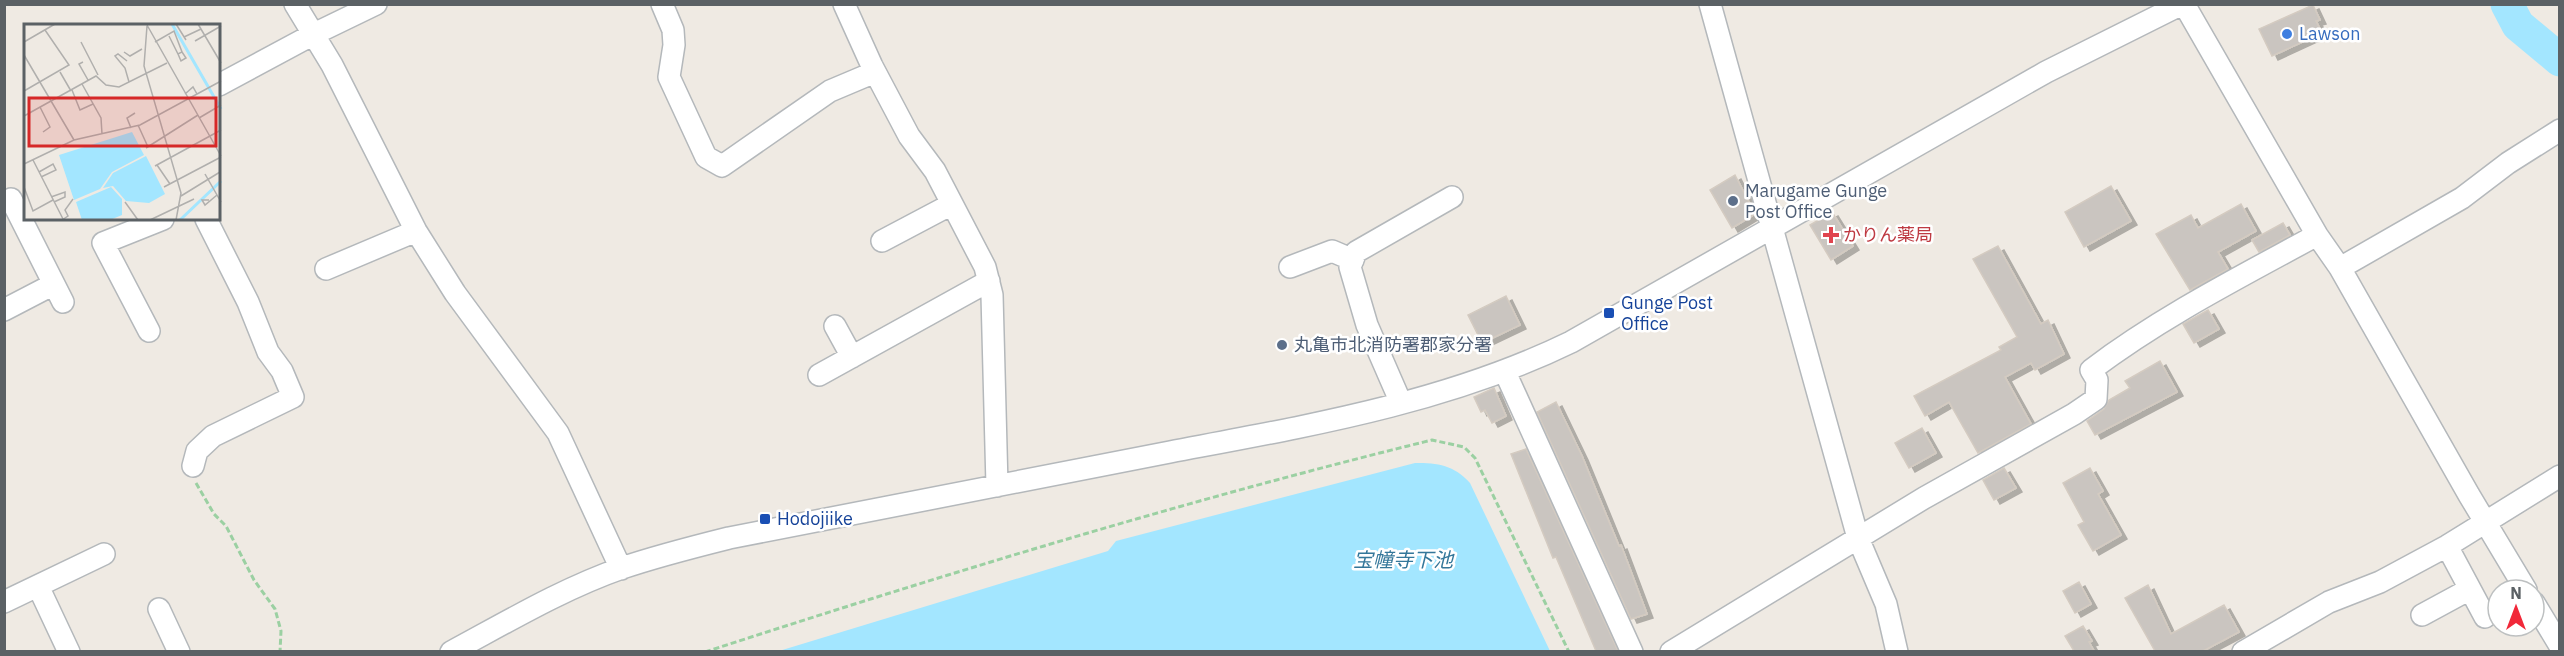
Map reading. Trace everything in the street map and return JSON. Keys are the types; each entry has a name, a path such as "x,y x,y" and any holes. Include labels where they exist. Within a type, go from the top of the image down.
{"street":[{"path":"295,4 332,65 416,231 455,293 558,433 621,569"},
{"path":"220,84 376,4"},
{"path":"662,4 673,30 674,45 669,77 706,157 722,166 830,91 875,72"},
{"path":"844,4 875,72 909,136 934,171 985,267 992,295 997,486"},
{"path":"1710,4 1858,538 1886,604 1897,651"},
{"path":"451,651 553,598 621,569 729,538 1318,423 1401,403 1505,372 1571,342 2046,72 2183,4 2317,235 2340,268 2519,578"},
{"path":"2340,268 2463,198 2508,163 2559,130"},
{"path":"14,197 24,219"},
{"path":"1401,403 1367,326 1350,267 1356,252 1452,197"},
{"path":"882,241 952,204"},
{"path":"4,310 58,293 25,220"},
{"path":"149,331 104,243 161,220"},
{"path":"194,466 197,451 213,436 293,397 282,371 268,352 243,291 207,220"},
{"path":"326,269 416,231"},
{"path":"1671,651 1858,538 2074,414 2096,399 2097,380 2091,370 2115,352 2189,304 2317,235"},
{"path":"1290,267 1332,251 1353,260"},
{"path":"819,375 988,281"},
{"path":"835,326 852,357"},
{"path":"1505,372 1632,651"},
{"path":"2243,651 2329,602 2380,582 2446,546 2510,509 2559,476"},
{"path":"2446,546 2485,617"},
{"path":"4,602 104,554"},
{"path":"38,586 69,651"},
{"path":"2422,615 2470,589"},
{"path":"159,609 179,651"},
{"path":"2546,624 2559,646"}],"path":[{"path":"705,651 928,580 1134,519 1432,440 1464,447 1475,458 1569,651"},
{"path":"194,466 195,481 205,500 226,526 254,580 275,609 280,631 280,651"}],"water":[{"name":"宝幢寺下池","path":"1415,463 1445,466 1458,472 1470,483 1550,651 779,651 1108,551 1116,541"}],"building":[{"path":"2313,5 2320,20 2316,21 2322,33 2272,56 2259,29"},
{"path":"1735,175 1755,214 1732,228 1710,190"},
{"path":"2111,186 2131,221 2084,247 2065,212"},
{"path":"2241,204 2256,231 2218,252 2228,269 2190,290 2156,234 2191,215 2198,228"},
{"name":"かりん薬局","path":"1832,212 1853,246 1831,260 1810,225"},
{"path":"2283,223 2290,235 2259,252 2252,240"},
{"path":"1998,246 2041,324 2048,320 2064,354 2035,370 2031,363 2005,377 2031,424 1978,453 1949,402 1925,416 1914,396 2001,350 1999,347 2017,337 1973,259"},
{"path":"1506,296 1520,325 1482,343 1468,315"},
{"path":"2208,310 2219,329 2194,343 2183,324"},
{"path":"2160,361 2177,392 2095,435 2087,421 2104,409 2109,400 2130,388 2125,381"},
{"path":"1494,388 1506,416 1492,423 1485,410 1481,412 1474,397"},
{"path":"1556,402 1582,456 1619,546 1621,545 1647,614 1631,619 1537,412"},
{"path":"1922,428 1936,453 1909,468 1895,443"},
{"path":"1526,449 1618,651 1596,651 1556,557 1553,558 1511,454"},
{"path":"2004,468 2016,488 1994,500 1983,480"},
{"path":"2090,468 2103,491 2098,494 2121,535 2093,551 2078,525 2084,522 2063,483"},
{"path":"2079,582 2091,604 2075,613 2063,591"},
{"path":"2148,585 2171,634 2224,605 2239,632 2203,651 2155,651 2125,598"},
{"path":"2083,626 2092,641 2089,642 2094,651 2074,651 2065,636"}],"waterway":[{"path":"2507,4 2518,25 2560,60"}],"place":[{"name":"Lawson","path":"2287,34"},
{"name":"Marugame Gunge Post Office","path":"1733,201"},
{"name":"かりん薬局","path":"1831,235"},
{"name":"Gunge Post Office","path":"1609,313"},
{"name":"丸亀市北消防署郡家分署","path":"1282,345"},
{"name":"Hodojiike","path":"765,519"}]}
